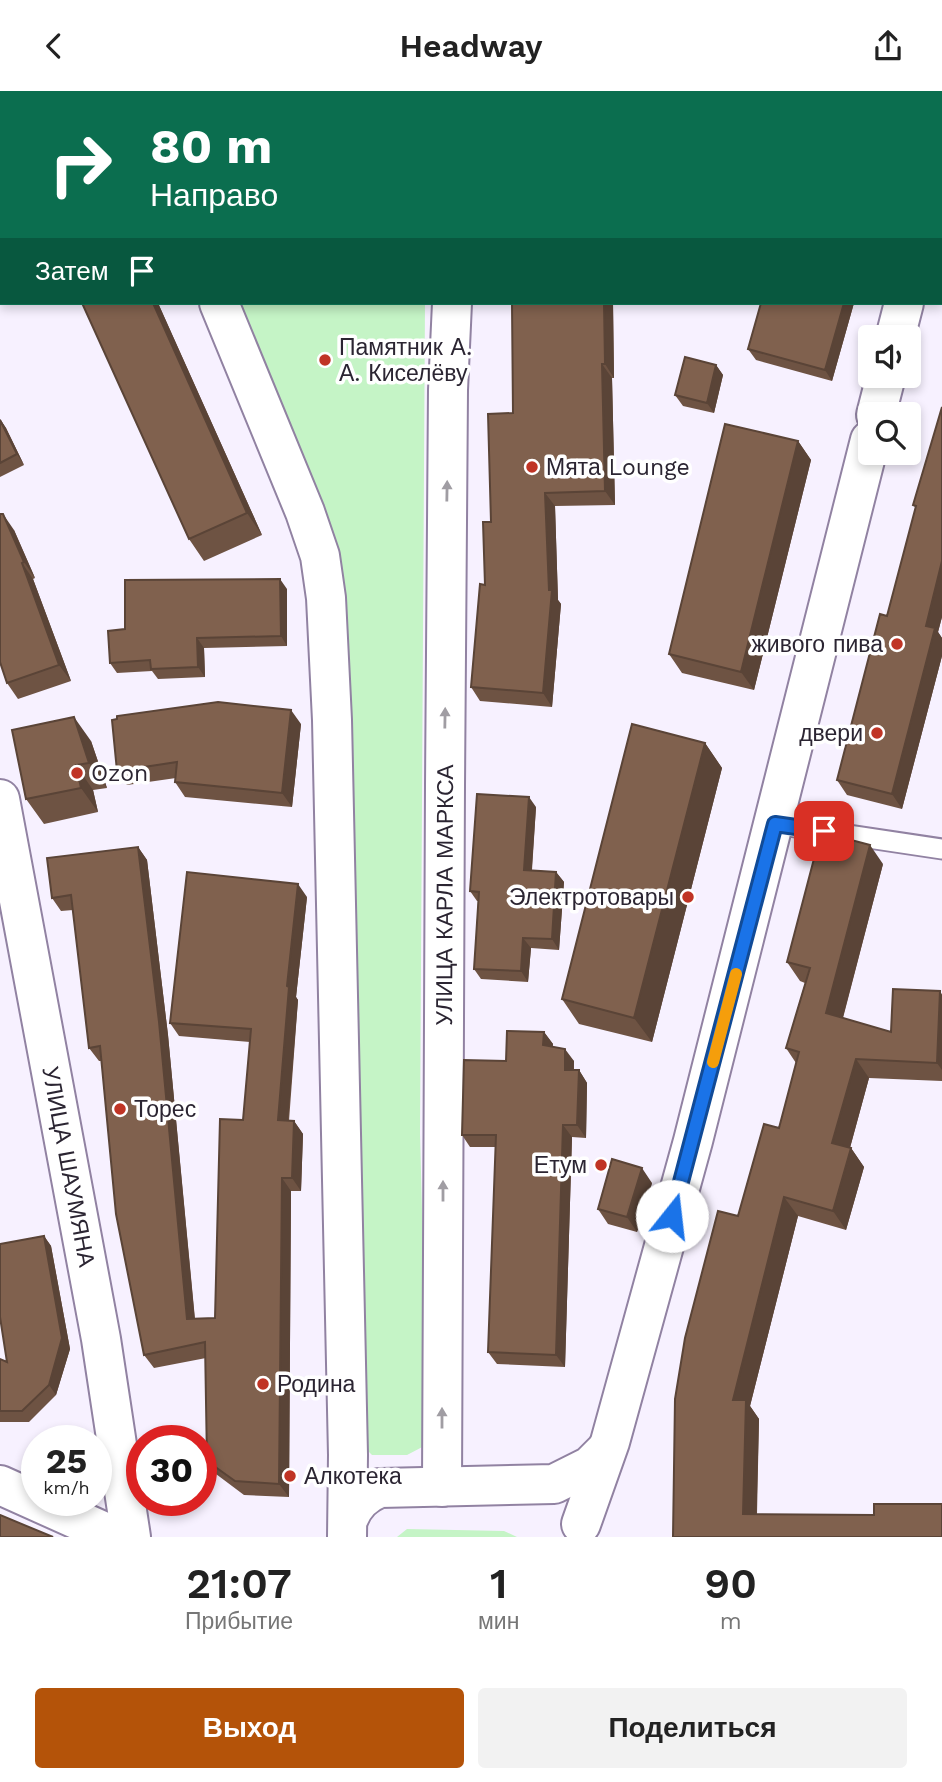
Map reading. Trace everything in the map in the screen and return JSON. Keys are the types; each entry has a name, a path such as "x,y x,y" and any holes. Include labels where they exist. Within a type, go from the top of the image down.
{"street":[{"path":"220,305 305,512 320,556 327,598 332,708 348,1454 347,1529"},
{"name":"УЛИЦА КАРЛА МАРКСА","path":"442,1487 448,390 452,305"},
{"path":"898,325 903,305"},
{"path":"580,1531 606,1450 690,1154 864,465"},
{"name":"УЛИЦА ШАУМЯНА","path":"0,799 101,1339 131,1537"},
{"path":"347,1529 352,1508 369,1492 380,1488 554,1484 590,1466 606,1450"},
{"path":"348,1454 359,1475 380,1488"},
{"path":"0,1485 116,1537"},
{"path":"532,1486 568,1497 578,1511 580,1531"}],"lane":[{"path":"775,824 942,849"}],"green space":[{"path":"225,305 425,305 420,1133 428,1444 407,1455 372,1455 353,1436 332,602"},
{"path":"407,1529 504,1531 517,1537 397,1537"}],"building":[{"path":"83,305 154,305 247,513 189,539"},
{"path":"512,305 604,305 605,364 602,364 605,491 545,493 549,590 552,590 543,693 471,687 480,584 485,585 483,522 491,522 488,414 513,413"},
{"path":"760,305 843,305 825,370 748,349"},
{"path":"685,357 716,365 707,403 675,395"},
{"path":"942,407 942,561 926,626 935,628 892,794 837,780 880,614 887,616 916,506 913,505"},
{"path":"0,420 17,454 0,463"},
{"path":"725,424 798,441 741,672 669,654"},
{"path":"0,514 3,514 24,562 22,563 59,665 7,683 0,662"},
{"path":"280,579 281,636 197,638 198,667 151,669 150,660 110,663 108,631 125,629 125,580"},
{"path":"218,702 291,710 282,793 175,782 177,762 117,771 112,720 117,719 117,716"},
{"path":"74,717 89,763 76,765 81,788 26,799 12,730"},
{"path":"632,724 705,743 634,1018 562,999"},
{"path":"477,794 529,797 524,870 556,872 552,939 523,938 521,971 474,969 479,892 470,891"},
{"path":"821,832 870,845 826,1013 891,1032 893,989 940,991 937,1063 856,1059 832,1143 851,1148 833,1211 784,1197 733,1400 746,1400 743,1514 874,1515 874,1504 942,1504 942,1537 673,1537 675,1399 685,1338 718,1211 738,1216 764,1124 779,1128 799,1052 786,1048 810,968 787,962"},
{"path":"138,847 159,1022 187,1319 215,1318 220,1119 243,1120 251,1029 170,1023 187,872 298,884 287,986 278,1120 294,1121 292,1178 282,1178 279,1484 235,1481 217,1468 217,1425 206,1425 205,1342 144,1355 116,1214 100,1046 89,1048 71,895 52,898 47,858"},
{"path":"507,1031 544,1032 543,1045 565,1049 565,1070 579,1070 577,1125 563,1125 556,1355 488,1352 496,1135 462,1135 464,1060 506,1061"},
{"path":"612,1159 642,1168 627,1217 598,1209"},
{"path":"44,1236 62,1338 49,1385 22,1411 0,1411 0,1359 7,1362 0,1317 0,1244"},
{"path":"0,1515 53,1537 0,1537"}],"slow traffic":[{"path":"713,1062 736,974"}],"place":[{"name":"Памятник А. А. Киселёву","path":"325,360"},
{"name":"Мята Lounge","path":"532,467"},
{"name":"живого пива","path":"897,644"},
{"name":"двери","path":"877,733"},
{"name":"Ozon","path":"77,773"},
{"name":"Электротовары","path":"688,897"},
{"name":"Торес","path":"120,1109"},
{"name":"Етум","path":"601,1165"},
{"name":"Родина","path":"263,1384"},
{"name":"Алкотека","path":"290,1476"}],"route":[{"path":"672,1216 775,824 824,831"}]}
